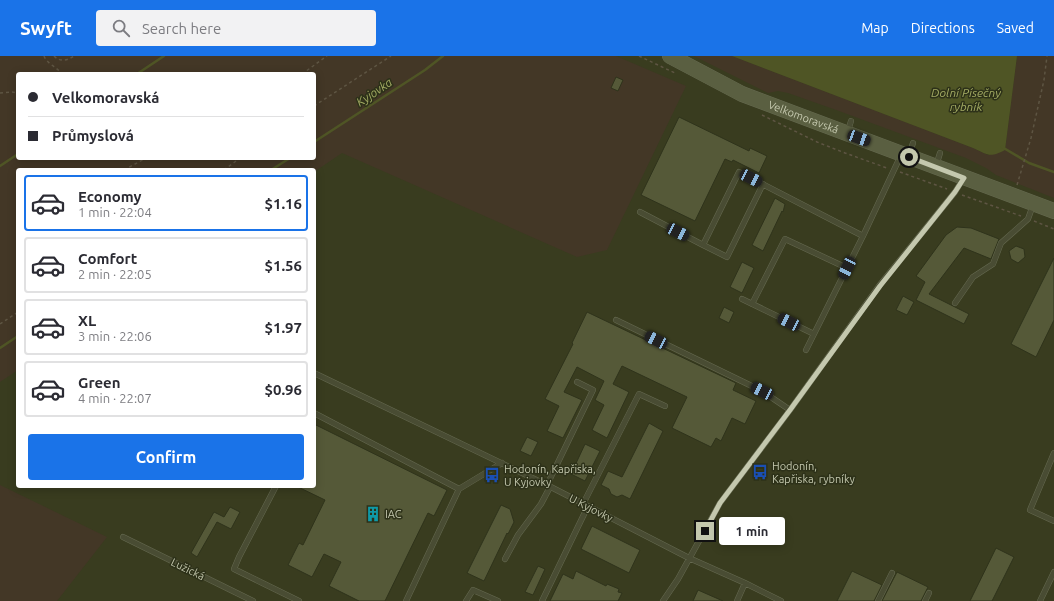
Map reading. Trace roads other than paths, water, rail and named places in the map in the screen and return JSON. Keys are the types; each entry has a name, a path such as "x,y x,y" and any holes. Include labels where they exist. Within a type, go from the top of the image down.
{"street":[{"name":"Velkomoravská","path":"670,56 742,94 849,127 908,151 938,160 964,178 1054,211"}],"lane":[{"path":"806,350 894,170 908,151"},
{"path":"703,245 739,172 863,236"},
{"path":"663,601 678,578 720,503 880,286 955,192 964,178"},
{"path":"640,212 727,257 763,184"},
{"path":"955,303 973,277 993,264 1002,243 1028,219 1033,204"},
{"path":"752,304 785,239 847,268"},
{"path":"742,299 814,334"},
{"path":"616,320 762,391 790,410"},
{"name":"U Kyjovky","path":"316,374 502,463 689,558 746,583 781,601"},
{"path":"505,559 518,535 541,504 593,390 577,382"},
{"path":"542,601 639,394 665,406"},
{"path":"316,414 459,489"},
{"path":"1054,453 1030,510 1054,521"},
{"path":"406,601 459,489 502,463"},
{"path":"275,488 234,569 299,601"},
{"name":"Lužická","path":"124,537 253,601"},
{"path":"1040,601 1054,572"},
{"path":"878,601 892,573"},
{"path":"737,601 746,583"},
{"path":"466,601 473,590 498,601"},
{"path":"925,601 930,593"}],"water":[{"name":"Dolní Písečný rybník","path":"732,56 1017,56 1005,150 992,155 986,154"}],"waterway":[{"path":"140,72 164,56"},
{"name":"Kyjovka","path":"316,141 425,70 443,56"},
{"path":"1002,147 1029,163 1054,172"},
{"path":"0,166 16,155"},
{"name":"Kyjovka","path":"274,168 287,160"},
{"name":"Kyjovka","path":"0,348 16,337"}],"place":[{"name":"Hodonín, Kapřiska, rybníky","path":"760,472"},
{"name":"Hodonín, Kapřiska, U Kyjovky","path":"492,475"},
{"name":"IAC","path":"373,514"}]}
